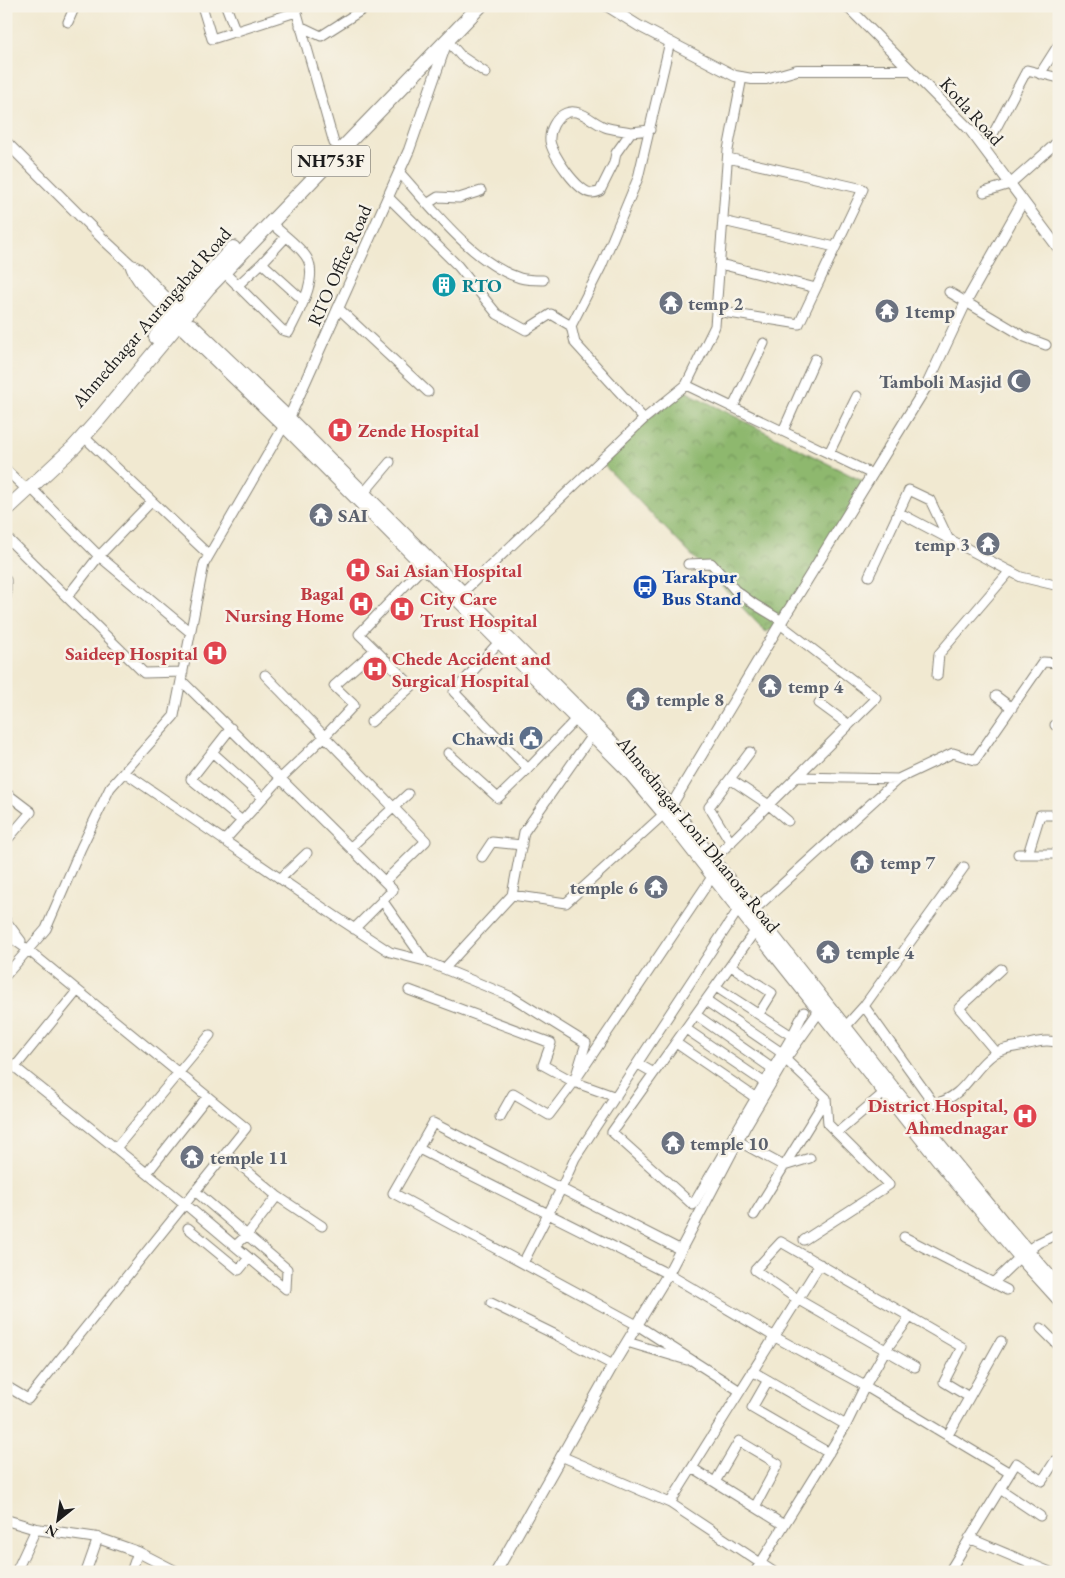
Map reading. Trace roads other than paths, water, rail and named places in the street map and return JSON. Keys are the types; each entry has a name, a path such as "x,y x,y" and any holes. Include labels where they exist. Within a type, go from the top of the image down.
{"highway":[{"name":"Ahmednagar Aurangabad Road","path":"6,499 26,486 93,414 178,316 334,143 467,6"},
{"name":"NH753F","path":"6,510 26,486 84,436 99,420 178,316 224,272 480,6"}],"main road":[{"name":"Ahmednagar Loni Dhanora Road","path":"178,316 463,592 634,764 712,877 738,910 823,1006 846,1026 1059,1300"},
{"name":"Ahmednagar Loni Dhanora Road","path":"287,422 423,567 667,810 713,860 823,1006 884,1093 1024,1254 1059,1286"}],"street":[{"path":"68,22 75,6"},
{"path":"202,6 212,39 296,9 334,143"},
{"path":"226,6 236,32"},
{"path":"300,26 321,36 368,6"},
{"path":"607,6 639,26 736,76 766,79 797,70 910,70"},
{"name":"Kotla Road","path":"847,6 970,130 1059,249"},
{"path":"447,40 461,56 486,73"},
{"name":"RTO Office Road","path":"287,422 409,150 447,40"},
{"path":"644,419 575,343 571,326 601,267 638,178 670,42"},
{"path":"1040,74 1059,44"},
{"path":"985,149 1027,70 1059,78"},
{"path":"463,592 644,419 686,385 715,326 728,158 742,77"},
{"path":"631,132 616,153 605,184 600,192 593,193 586,192 574,182 550,143 554,123 568,112 578,113 604,127 631,132 650,130"},
{"path":"984,192 1010,184 1054,145 1059,138"},
{"path":"6,142 130,264 132,273 178,316"},
{"path":"716,311 799,324 863,189 728,158"},
{"path":"399,172 427,204 486,260 507,273 522,279 543,280"},
{"path":"427,204 438,197 459,198 482,191"},
{"path":"388,197 458,266 498,314 526,330 551,314 571,326"},
{"path":"512,895 566,903 667,810 926,387 966,302 1023,201"},
{"path":"723,221 835,247"},
{"path":"224,272 282,330 289,332 308,290 310,266 307,259 271,223"},
{"path":"237,286 286,237"},
{"path":"262,263 304,301"},
{"path":"720,264 816,288"},
{"path":"949,292 1025,337 1046,345"},
{"path":"338,308 428,392"},
{"path":"733,407 764,343"},
{"path":"782,431 815,359"},
{"path":"686,385 872,474"},
{"path":"829,453 857,396"},
{"path":"6,975 46,928 110,788 174,716 204,564 287,422"},
{"path":"84,436 209,555"},
{"path":"363,494 390,462"},
{"path":"6,470 26,486 99,556 190,632"},
{"path":"869,576 909,490 930,500 948,538"},
{"path":"66,596 99,556 152,501"},
{"path":"898,512 1021,577 1059,586"},
{"path":"6,537 144,673 182,676 231,728 393,890 354,929"},
{"path":"688,564 711,563 735,590 781,622 876,698 713,860"},
{"path":"371,722 412,686 359,634 423,567"},
{"path":"937,676 939,654 1010,571"},
{"path":"6,580 6,597"},
{"path":"499,642 454,692 528,769"},
{"path":"224,841 281,778 354,705 334,686 375,650"},
{"path":"753,911 898,779 953,753 975,760 1043,662 1059,663"},
{"path":"265,675 426,841 385,881"},
{"path":"996,696 1012,708"},
{"path":"819,703 849,725"},
{"path":"448,753 498,798 576,719"},
{"path":"231,728 191,779 242,821"},
{"path":"444,969 512,895 524,832 592,735"},
{"path":"212,752 264,798"},
{"path":"731,843 709,807 750,752"},
{"path":"124,772 390,952 425,961 512,997 586,1043 574,1082"},
{"path":"797,777 898,779"},
{"path":"730,779 769,805 788,821"},
{"path":"6,793 31,812 6,841"},
{"path":"351,847 408,794"},
{"path":"1028,854 1040,815 1059,815"},
{"path":"482,857 492,842 522,845"},
{"path":"280,879 307,854"},
{"path":"1018,854 1059,854"},
{"path":"846,1026 864,1006 964,867"},
{"path":"500,1117 513,1094 549,1116 712,877"},
{"path":"382,900 425,961"},
{"path":"523,1263 549,1214 574,1158 638,1064 738,910"},
{"path":"6,921 28,950"},
{"path":"755,931 612,1132 693,1206 773,1069 823,1006"},
{"path":"6,934 246,1128 28,1399 6,1386"},
{"path":"731,966 772,993 759,1014"},
{"path":"996,1052 959,1008 1001,969"},
{"path":"716,987 792,1036"},
{"path":"409,990 551,1043 543,1065 574,1082 616,1097"},
{"path":"15,1067 77,991"},
{"path":"706,1001 784,1056 826,1098 828,1124 889,1185 804,1240"},
{"path":"864,1006 934,1104 946,1101 961,1091 976,1071 996,1052 1049,1039 1059,1043"},
{"path":"496,1572 613,1365 668,1274 784,1056 804,1012"},
{"path":"696,1015 773,1069"},
{"path":"686,1029 765,1083"},
{"path":"116,1148 210,1035"},
{"path":"676,1042 756,1098"},
{"path":"6,1060 286,1288 287,1269 195,1191"},
{"path":"638,1064 654,1073"},
{"path":"837,1134 884,1093"},
{"path":"147,1173 207,1097"},
{"path":"754,1216 826,1098"},
{"path":"681,1250 433,1123 393,1193 637,1325 740,1391"},
{"path":"738,1140 784,1166 810,1158"},
{"path":"419,1148 668,1274 775,1337 865,1386 1010,1473"},
{"path":"226,1153 277,1196 322,1226"},
{"path":"235,1246 247,1235 277,1196"},
{"path":"188,1228 239,1270 250,1258"},
{"path":"993,1283 1038,1243 1059,1233"},
{"path":"213,1249 223,1236"},
{"path":"904,1237 1007,1290"},
{"path":"915,1367 797,1299 755,1270 781,1242 962,1347 944,1382 969,1397"},
{"path":"670,1503 820,1264"},
{"path":"491,1303 556,1334 613,1365"},
{"path":"755,1572 846,1425 865,1386 886,1351 910,1317"},
{"path":"1041,1328 1059,1346"},
{"path":"948,1435 1001,1341"},
{"path":"627,1342 698,1364"},
{"path":"752,1370 846,1425"},
{"path":"768,1380 752,1408 829,1453"},
{"path":"715,1482 739,1441 778,1464 755,1507"},
{"path":"561,1456 670,1503 774,1572"},
{"path":"948,1572 1016,1464 1042,1481 1055,1461"},
{"path":"692,1468 784,1525"},
{"path":"1000,1490 1040,1516"},
{"path":"6,1520 36,1529 98,1538 138,1552 177,1572"},
{"path":"28,1572 17,1570 36,1529"},
{"path":"86,1572 98,1538"},
{"path":"970,1538 1050,1572"},
{"path":"131,1572 138,1552"}],"place":[{"name":"RTO","path":"444,285"},
{"name":"temp 2","path":"671,303"},
{"name":"1temp","path":"887,311"},
{"name":"Tamboli Masjid","path":"1019,381"},
{"name":"Zende Hospital","path":"340,430"},
{"name":"SAI","path":"321,515"},
{"name":"temp 3","path":"988,544"},
{"name":"Sai Asian Hospital","path":"358,570"},
{"name":"Tarakpur Bus Stand","path":"645,587"},
{"name":"Bagal Nursing Home","path":"361,604"},
{"name":"City Care Trust Hospital","path":"402,609"},
{"name":"Saideep Hospital","path":"215,653"},
{"name":"Chede Accident and Surgical Hospital","path":"375,669"},
{"name":"temp 4","path":"770,686"},
{"name":"temple 8","path":"638,699"},
{"name":"Chawdi","path":"531,738"},
{"name":"temp 7","path":"862,862"},
{"name":"temple 6","path":"656,887"},
{"name":"temple 4","path":"828,952"},
{"name":"District Hospital, Ahmednagar","path":"1025,1116"},
{"name":"temple 10","path":"673,1143"},
{"name":"temple 11","path":"192,1157"}]}
